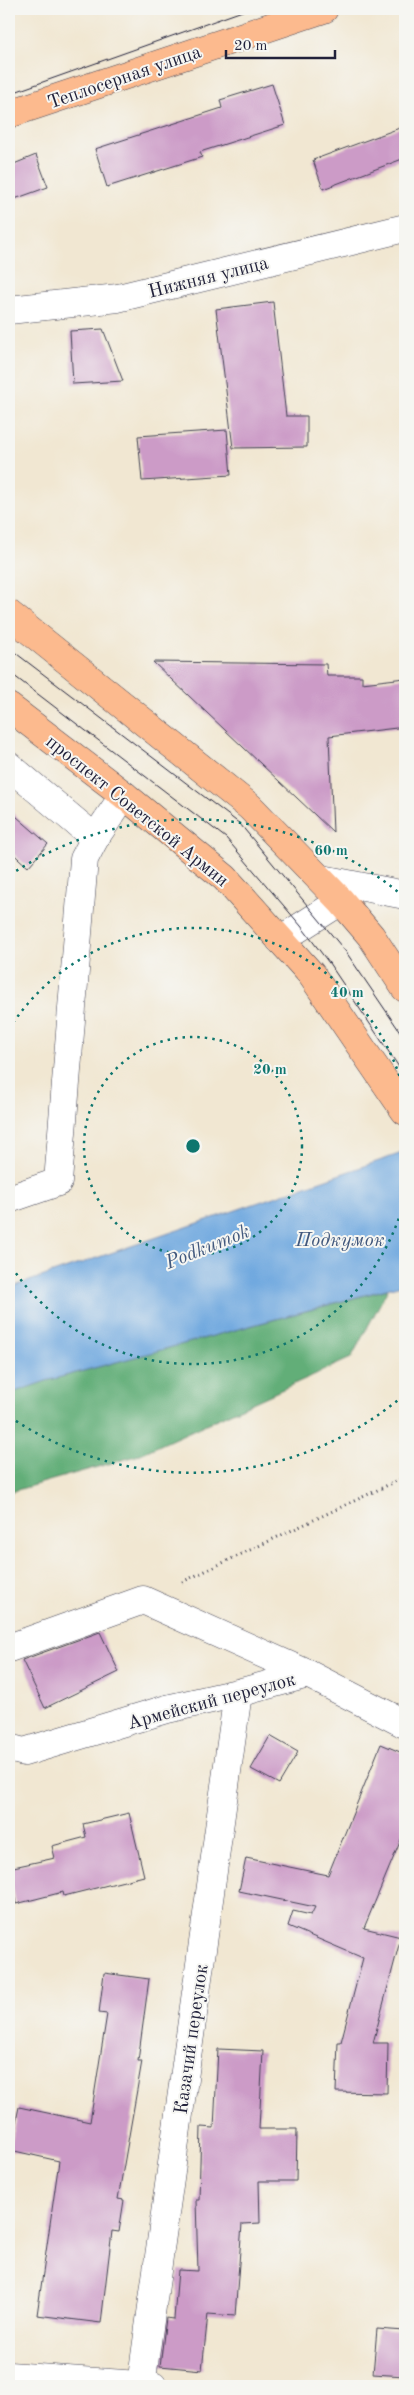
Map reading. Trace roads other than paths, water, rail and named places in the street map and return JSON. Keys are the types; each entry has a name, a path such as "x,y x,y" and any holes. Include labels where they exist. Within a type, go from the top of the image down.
{"main road":[{"name":"Теплосерная улица","path":"9,114 324,9"},
{"path":"9,614 250,807 322,879 371,936 405,988"},
{"name":"проспект Советской Армии","path":"9,708 124,795 225,878 311,974 405,1111"}],"street":[{"name":"Нижняя улица","path":"9,310 118,298 405,228"},
{"path":"9,766 95,838"},
{"path":"9,1199 58,1182 84,859 95,838 124,795"},
{"path":"322,879 405,895"},
{"path":"280,940 341,901"},
{"path":"9,1648 142,1600 308,1674"},
{"name":"Армейский переулок","path":"9,1748 24,1752 167,1709 238,1694 308,1674 405,1724"},
{"name":"Казачий переулок","path":"147,2386 238,1694"},
{"path":"9,2376 147,2386"}],"water":[{"name":"Подкумок","path":"405,1152 405,1284 46,1381 9,1394 9,1288"}],"tram line":[{"path":"9,94 248,9"},
{"path":"9,648 240,824 346,952 405,1039"},
{"path":"9,672 226,838 301,926 329,963 405,1076"}],"water label":[{"name":"Podkumok","path":"207,1246"}]}
